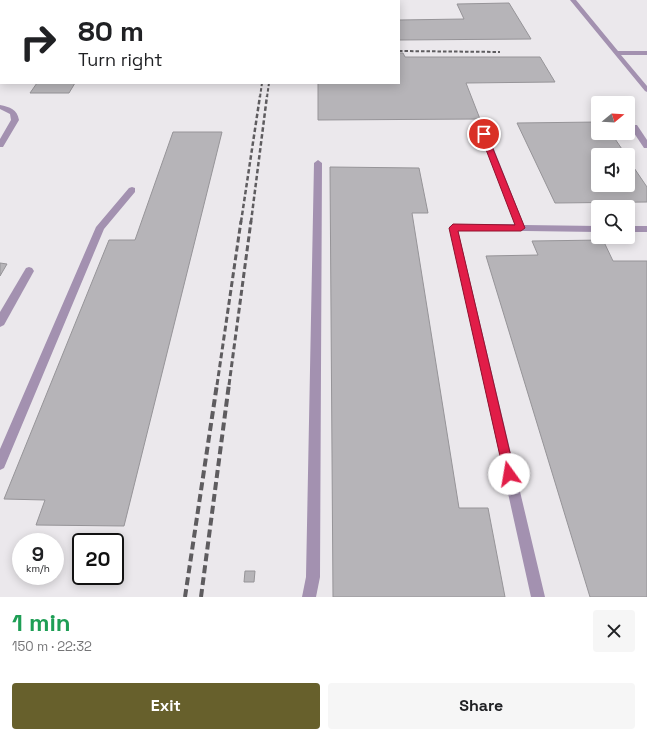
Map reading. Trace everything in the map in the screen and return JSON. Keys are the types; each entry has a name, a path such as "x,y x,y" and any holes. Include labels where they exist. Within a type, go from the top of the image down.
{"street":[{"path":"573,0 647,90"},
{"path":"617,53 647,53"},
{"path":"0,107 11,110 15,116 15,120 0,145"},
{"path":"635,128 647,146"},
{"path":"484,134 521,228"},
{"path":"309,597 313,577 318,163"},
{"path":"0,464 100,227 132,190"},
{"path":"538,597 453,228 591,229"},
{"path":"635,229 647,229"},
{"path":"0,322 29,271"}],"building":[{"path":"509,3 531,39 400,40 400,20 464,19 457,4"},
{"path":"400,53 403,53 405,57 540,57 555,82 466,83 480,119 318,120 318,84 400,84"},
{"path":"36,84 74,84 69,93 30,93"},
{"path":"591,122 591,140 616,140 621,148 591,148 591,192 635,192 635,169 647,187 647,202 635,202 635,200 591,200 591,203 555,203 517,123"},
{"path":"173,132 222,132 124,526 36,525 45,500 4,499 109,240 135,240"},
{"path":"330,167 419,168 428,213 412,213 459,508 488,508 505,597 333,597"},
{"path":"591,240 591,244 605,244 613,261 647,261 647,597 590,597 486,256 538,255 532,241"},
{"path":"0,263 7,264 0,276"},
{"path":"245,571 255,571 254,582 244,582"}],"railway":[{"path":"400,51 500,52"},
{"path":"260,97 262,84"},
{"path":"267,97 269,84"},
{"path":"241,222 260,96"},
{"path":"251,222 267,96"},
{"path":"217,385 241,221"},
{"path":"229,385 251,221"},
{"path":"185,597 217,384"},
{"path":"201,597 229,384"}],"route":[{"path":"484,134 521,228 453,228 509,474"}]}
